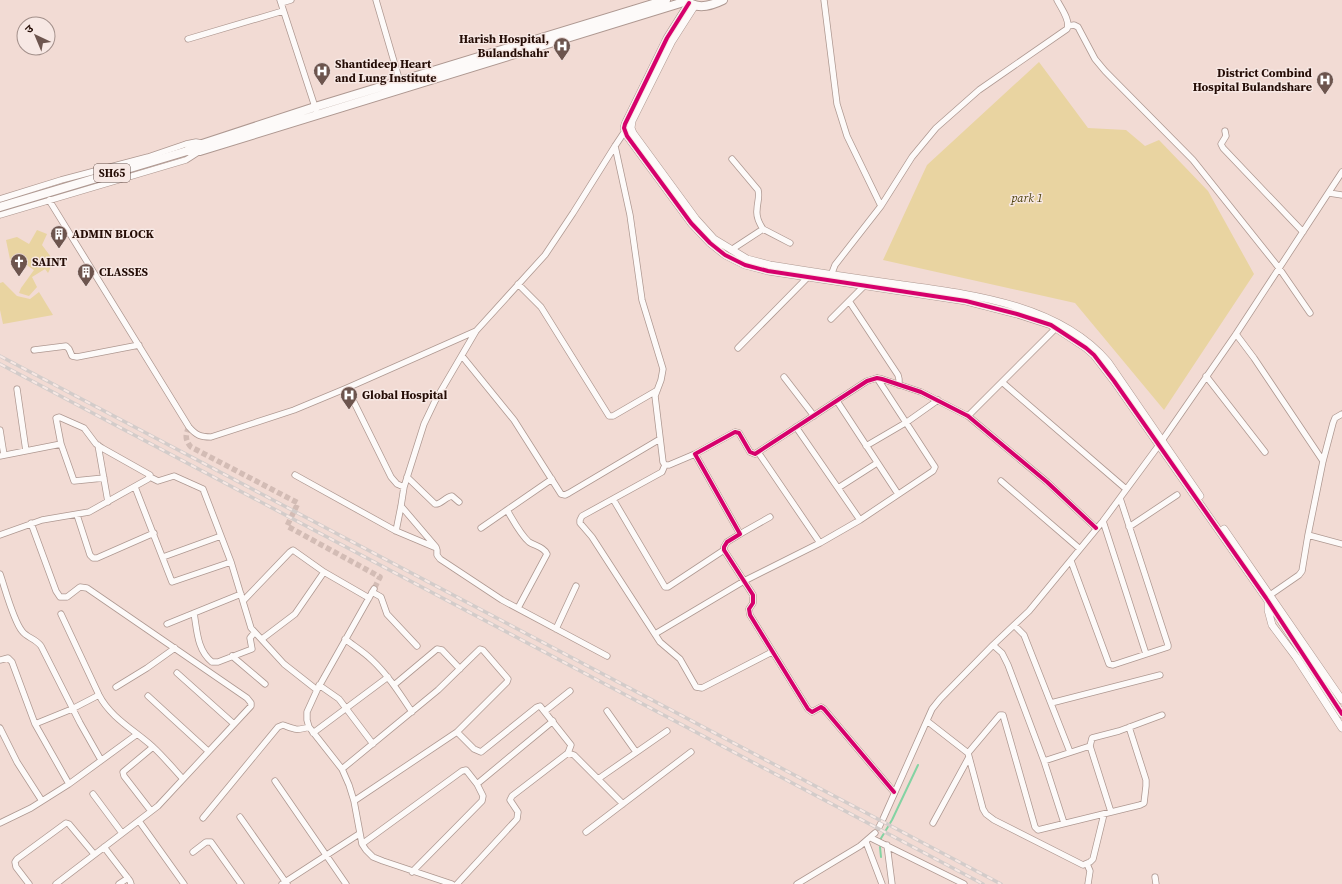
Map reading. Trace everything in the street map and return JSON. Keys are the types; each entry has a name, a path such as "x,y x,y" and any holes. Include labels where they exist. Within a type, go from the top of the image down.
{"main road":[{"name":"SH65","path":"0,207 187,151 200,151 400,82 666,0"},
{"name":"SH65","path":"187,151 192,147 204,143 689,2 708,6 723,0"}],"street":[{"path":"291,0 280,2 316,111"},
{"path":"376,0 400,82"},
{"path":"824,0 837,104 847,136 881,206"},
{"path":"830,277 836,266 881,206 912,157 936,128 979,90 1064,32 1068,26 1068,22 1057,0"},
{"path":"396,531 407,477 424,424 436,401 476,331 545,255 615,146 628,130 672,41 689,2"},
{"path":"188,39 283,11"},
{"path":"1068,26 1074,25 1078,27 1095,59 1193,160 1279,268 1310,313"},
{"path":"628,130 633,133 696,219 714,239 731,250 747,259 864,286 978,303 1028,317 1056,328 1094,355 1161,443"},
{"path":"628,130 692,223 710,244 725,255 745,265 807,278 830,277 980,296 1055,322 1091,344 1102,354 1119,377 1161,443 1270,601 1342,700"},
{"path":"1225,131 1226,136 1221,144 1223,148 1303,232"},
{"path":"0,199 61,180 148,157 186,144 196,142 204,143"},
{"path":"615,146 630,215 642,300 663,368 655,399 663,462 665,465 662,472 582,516 580,520 664,647 680,659 694,685 702,688 772,652"},
{"path":"0,215 186,160 200,151"},
{"path":"732,159 758,190 759,196 756,212 757,218 763,229 790,244"},
{"path":"881,823 932,710 940,699 1029,611 1103,521 1161,443 1236,334 1342,172"},
{"path":"1329,193 1342,195"},
{"path":"49,200 189,428 196,435 203,437 211,436 294,410 476,331"},
{"path":"731,250 763,229"},
{"path":"738,348 807,278"},
{"path":"518,284 541,308 609,416 613,416 656,391"},
{"path":"831,319 864,286"},
{"path":"849,301 898,374 900,379 899,384"},
{"path":"968,416 1056,328"},
{"path":"1236,334 1254,357 1323,461"},
{"path":"34,350 66,346 68,347 72,356 77,357 139,345"},
{"path":"462,356 514,420 561,494 564,495 569,493 660,439"},
{"path":"784,376 814,416"},
{"path":"1206,376 1265,452"},
{"path":"655,634 744,581 820,543 860,520 933,471 934,467 907,422 877,378"},
{"path":"665,465 669,465 695,454 735,432 739,433 750,452 755,454 867,380 877,378 921,392 968,416 1047,482 1096,528"},
{"path":"1002,382 1126,489"},
{"path":"347,388 391,477 397,484 404,487"},
{"path":"17,390 26,451"},
{"path":"866,446 907,422 938,400"},
{"path":"837,401 898,494"},
{"path":"1342,414 1334,418 1332,423 1323,461 1302,570 1299,575 1270,601 1268,610 1272,625 1296,657 1342,728"},
{"path":"104,478 74,481 61,444 56,418 58,417 84,428 98,445 111,454 149,474 150,477 158,482 174,476 203,489 231,562 249,623 254,633 262,639 284,664 318,687 335,696 373,744"},
{"path":"796,427 860,520"},
{"path":"0,430 2,456 61,444"},
{"path":"98,445 108,502"},
{"path":"758,452 820,543"},
{"path":"695,454 740,534"},
{"path":"838,488 878,463"},
{"path":"295,475 396,531 436,548"},
{"path":"0,535 30,523 54,517 77,515 89,512 135,487 150,477"},
{"path":"407,477 435,504 438,504 447,497 452,496 459,502"},
{"path":"480,528 552,479"},
{"path":"1000,481 1080,550"},
{"path":"135,487 172,582 231,562"},
{"path":"1129,527 1177,495"},
{"path":"1071,561 1108,664 1113,665 1167,648 1168,645 1120,498"},
{"path":"613,499 665,587 668,587 724,550"},
{"path":"402,506 436,548 437,555 440,559 470,580 606,656"},
{"path":"507,510 526,538 544,549 547,554 518,608"},
{"path":"77,515 90,555 93,558 98,558 154,533"},
{"path":"770,517 725,544 724,550 744,581 754,600 749,609 750,615 810,711 814,711 821,707 824,709 894,792"},
{"path":"1103,521 1146,654"},
{"path":"30,523 58,595 64,598 80,587 87,588 250,701 251,706 182,778 167,796 151,811 56,884"},
{"path":"1308,535 1342,544"},
{"path":"163,557 221,536"},
{"path":"242,601 292,551 295,551 324,572 380,597 387,614 417,646"},
{"path":"262,639 295,614 324,572"},
{"path":"0,574 18,625 25,635 36,640 41,646 72,709 101,760"},
{"path":"556,629 576,586"},
{"path":"371,593 318,687 307,712 307,720 309,727 342,770 349,785 354,801 359,834 362,844 366,850 373,857 412,872 452,884"},
{"path":"167,624 241,594"},
{"path":"1270,601 1342,714"},
{"path":"194,613 200,644 206,656 214,662 252,649 250,638 254,633"},
{"path":"61,614 106,707 153,747 182,778"},
{"path":"1015,626 1022,633 1070,752"},
{"path":"345,639 373,660 388,677 412,712"},
{"path":"993,645 1005,658 1044,761 1064,823"},
{"path":"116,686 152,665 175,648"},
{"path":"394,685 437,649 442,650 460,668"},
{"path":"342,770 438,690 478,651 482,649 507,677 508,680 457,732 354,801"},
{"path":"232,656 264,684"},
{"path":"0,660 8,658 12,662 35,724 69,784"},
{"path":"177,673 234,724"},
{"path":"1051,703 1160,675"},
{"path":"314,733 388,677"},
{"path":"545,711 570,691"},
{"path":"35,724 72,709 99,695"},
{"path":"148,696 208,751"},
{"path":"457,732 474,749 480,752 540,706 571,745 568,753 512,796 510,800 518,812 517,819 457,884"},
{"path":"607,712 636,752"},
{"path":"933,824 969,755 1000,715 1003,715 1035,829 1038,830 1140,806 1144,801 1146,780 1129,727"},
{"path":"1111,812 1090,746 1092,738 1162,715"},
{"path":"476,784 553,721"},
{"path":"926,721 969,755 983,809 990,818 1078,863 1087,864 1093,859 1104,814"},
{"path":"203,818 278,726 283,724 295,730 309,727"},
{"path":"0,728 17,762 42,801"},
{"path":"598,779 667,731"},
{"path":"0,823 42,801 69,784 136,734"},
{"path":"1044,761 1090,746"},
{"path":"151,811 124,776 123,772 153,747"},
{"path":"586,832 691,752"},
{"path":"568,753 574,755 623,804"},
{"path":"362,844 462,771 466,770 469,772 483,798 480,803 412,872"},
{"path":"276,781 346,884"},
{"path":"93,794 122,833"},
{"path":"240,817 285,883 359,834"},
{"path":"139,821 184,884"},
{"path":"29,884 16,867 15,862 66,823 69,824 94,854"},
{"path":"797,884 868,840 875,833"},
{"path":"868,840 887,845 964,884"},
{"path":"868,840 882,884"},
{"path":"193,852 206,842 211,842 241,884"},
{"path":"887,845 892,884"},
{"path":"104,847 131,884"},
{"path":"1087,864 1090,871 1088,884"},
{"path":"1155,877 1156,884"},
{"path":"119,884 128,878"},
{"path":"429,884 433,878"}],"green space":[{"name":"park 1","path":"1039,62 1088,128 1126,130 1145,146 1159,140 1208,191 1254,274 1164,410 1075,303 883,260 927,165"},
{"path":"37,230 47,234 42,245 54,261 48,273 45,269 32,277 37,287 29,296 19,293 34,270 22,262 12,269 6,240 17,237 29,244"},
{"path":"3,282 17,296 30,299 39,292 53,315 3,324 0,310 0,283"}],"waterway":[{"path":"880,840 892,820 918,765"},
{"path":"880,847 881,857"}],"tunnel":[{"path":"189,427 186,437 191,447 298,503 287,526 380,577 374,589"}],"railway":[{"path":"0,356 1001,884"},
{"path":"0,364 983,884"}],"cycle path":[{"path":"689,3 667,38 624,128 627,136 691,223 710,243 725,255 745,265 768,271 966,301 1017,314 1051,325 1086,348 1094,355 1114,381 1266,598 1342,714"},
{"path":"894,792 824,709 821,707 812,712 808,709 750,615 749,609 753,603 753,595 724,550 727,542 740,534 695,454 735,432 739,433 750,452 755,454 867,381 877,378 921,392 968,416 1047,482 1096,528"}],"place":[{"name":"Harish Hospital, Bulandshahr","path":"562,61"},
{"name":"Shantideep Heart and Lung Institute","path":"322,86"},
{"name":"District Combind Hospital Bulandshare","path":"1325,95"},
{"name":"ADMIN BLOCK","path":"59,249"},
{"name":"SAINT","path":"19,277"},
{"name":"CLASSES","path":"86,287"},
{"name":"Global Hospital","path":"349,410"}]}
